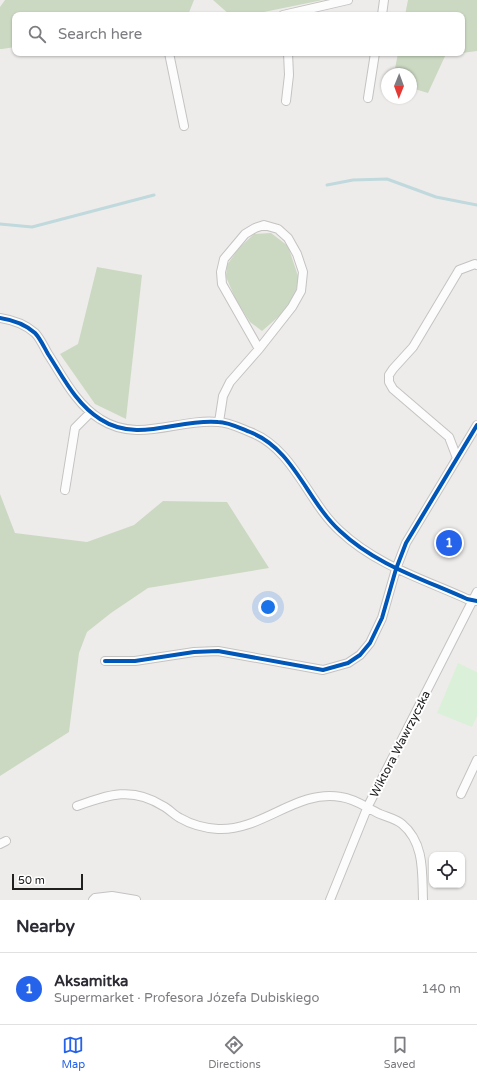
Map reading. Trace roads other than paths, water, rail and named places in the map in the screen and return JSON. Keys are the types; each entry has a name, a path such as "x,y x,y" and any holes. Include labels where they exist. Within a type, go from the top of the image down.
{"street":[{"path":"382,12 384,0"},
{"path":"299,12 346,1"},
{"path":"170,56 184,126"},
{"path":"286,100 289,75 288,56"},
{"path":"368,98 375,56"},
{"path":"219,422 223,396 230,382 259,349 292,307 301,291 303,272 297,254 288,238 278,229 264,225 245,234 224,259 221,272 222,284 259,349"},
{"path":"457,458 449,437 393,389 389,382 389,375 413,347 459,270 475,264 477,265"},
{"path":"0,318 19,322 36,334 72,392 90,413 102,421 125,429 157,430 199,422 219,422 251,432 268,441 284,457 324,513 338,530 354,544 396,569 467,599 475,600"},
{"path":"64,490 75,428 90,413"},
{"path":"105,661 135,661 194,652 218,651 323,670 348,663 360,655 370,643 382,618 396,569 406,543 477,425"},
{"name":"Wiktora Wawrzyczka","path":"330,900 368,806 475,600 477,592"},
{"path":"461,794 477,760"},
{"path":"76,806 105,796 125,794 145,796 180,818 203,828 225,829 246,826 305,800 324,796 342,797 368,806 401,824 412,835 419,850 422,865 423,900"},
{"path":"93,900 95,898 112,896 136,900"}],"waterway":[{"path":"327,185 353,180 387,179 436,197 477,205"},
{"path":"0,224 32,227 154,195"}],"place":[{"name":"Aksamitka","path":"449,543"}]}
